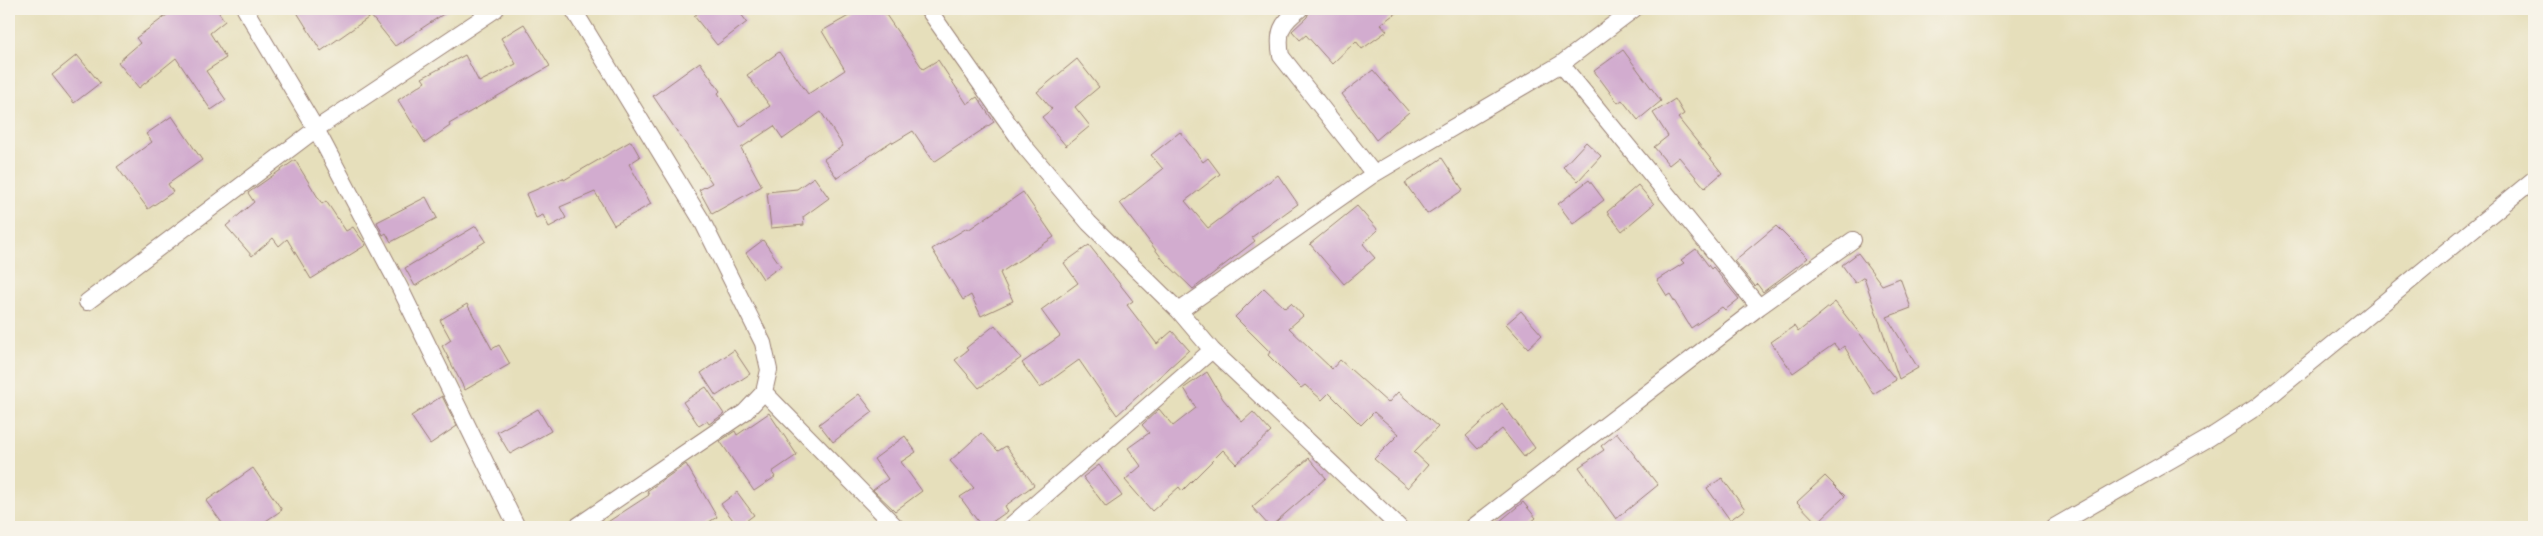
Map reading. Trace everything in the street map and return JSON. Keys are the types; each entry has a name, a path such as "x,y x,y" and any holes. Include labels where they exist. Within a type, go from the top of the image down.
{"street":[{"path":"245,9 316,129 400,288 518,527"},
{"path":"87,302 316,129 496,9"},
{"path":"573,9 702,221 763,343 769,370 764,392 744,412 576,527"},
{"path":"928,9 1025,147 1089,223 1179,312 1212,350 1399,527"},
{"path":"1300,9 1284,24 1278,38 1280,56 1374,174"},
{"path":"1179,312 1374,174 1560,64 1634,9"},
{"path":"1560,64 1758,307"},
{"path":"2054,527 2209,438 2258,406 2534,179"},
{"path":"1473,527 1758,307 1854,240"},
{"path":"1009,527 1212,350"},
{"path":"764,392 896,527"}],"building":[{"path":"175,9 216,9 225,21 210,33 226,58 206,71 226,100 211,110 176,58 139,88 118,62 140,43 136,38"},
{"path":"295,9 451,9 395,46 371,16 321,51"},
{"path":"703,9 737,9 747,22 717,45 694,16"},
{"path":"861,9 882,9 923,69 938,60 967,104 977,97 994,122 934,162 913,131 893,143 892,141 837,178 824,159 843,146 821,112 783,139 774,126 741,148 762,186 712,214 699,190 712,183 653,96 700,62 720,91 718,93 740,127 770,106 747,75 779,52 808,94 845,70 822,31"},
{"path":"1310,9 1401,9 1381,24 1387,31 1362,49 1356,41 1332,64 1306,35 1300,40 1292,31 1307,17"},
{"path":"524,24 550,66 449,124 450,126 425,143 398,100 425,82 422,78 465,55 479,82 516,64 501,38"},
{"path":"1623,50 1661,101 1638,120 1622,100 1618,103 1594,71"},
{"path":"77,55 100,83 74,103 52,75"},
{"path":"1077,59 1099,87 1075,107 1090,126 1066,146 1042,117 1052,109 1037,92"},
{"path":"1373,70 1409,112 1376,140 1342,94"},
{"path":"1675,99 1684,114 1678,118 1722,173 1705,188 1679,157 1669,165 1654,147 1668,136 1653,113"},
{"path":"172,116 202,160 168,184 173,192 148,209 117,167 152,142 146,134"},
{"path":"1180,132 1203,162 1208,158 1220,174 1185,201 1208,228 1278,175 1298,204 1252,237 1255,241 1193,289 1164,261 1120,203 1163,169 1151,155"},
{"path":"631,141 640,157 629,164 651,204 614,225 595,192 560,207 566,218 549,227 543,215 536,218 526,194 563,178 564,180"},
{"path":"1586,142 1601,156 1578,181 1563,167"},
{"path":"1442,158 1463,190 1427,214 1405,183"},
{"path":"295,160 322,204 326,201 346,231 353,227 366,245 311,279 287,239 279,246 273,238 252,256 226,226 254,202 248,193"},
{"path":"814,177 829,198 803,217 804,225 771,228 767,192 797,189"},
{"path":"1589,180 1604,200 1573,224 1558,204"},
{"path":"1638,185 1654,204 1622,231 1607,212"},
{"path":"1023,192 1054,237 1000,273 1013,301 981,316 971,295 963,300 932,249 967,228 968,230"},
{"path":"426,197 437,218 391,242 386,233 383,235 377,222"},
{"path":"1357,206 1378,230 1363,244 1375,258 1344,284 1310,244"},
{"path":"476,226 486,241 415,286 405,268"},
{"path":"1776,226 1808,258 1763,292 1757,284 1755,286 1734,261"},
{"path":"763,240 781,266 763,279 746,253"},
{"path":"1089,245 1133,301 1127,305 1157,344 1172,331 1189,350 1117,415 1079,360 1040,388 1022,363 1060,336 1041,310 1078,283 1064,263"},
{"path":"1696,249 1711,269 1713,267 1739,299 1725,310 1722,307 1691,328 1670,294 1667,296 1657,280 1684,263 1681,260"},
{"path":"1858,253 1882,285 1900,278 1911,308 1887,317 1918,368 1899,379 1864,277 1855,283 1842,265"},
{"path":"1264,288 1285,308 1291,303 1303,316 1289,328 1332,369 1340,360 1388,403 1398,392 1438,427 1414,452 1428,465 1408,488 1374,459 1399,434 1374,412 1361,425 1329,393 1322,400 1305,385 1301,388 1268,355 1270,352 1235,317"},
{"path":"1835,302 1896,380 1873,394 1844,346 1839,350 1834,344 1793,373 1771,342 1794,326 1798,332"},
{"path":"467,304 492,349 499,345 510,364 465,390 442,346 451,340 440,320"},
{"path":"1521,311 1542,335 1528,348 1506,324"},
{"path":"995,325 1021,358 979,388 955,360 968,350 966,348"},
{"path":"734,350 750,374 716,396 701,373"},
{"path":"1207,372 1223,399 1242,422 1253,412 1271,432 1236,464 1223,450 1182,491 1179,487 1152,511 1125,480 1141,466 1128,448 1149,433 1142,425 1159,409 1173,426 1196,408 1184,388"},
{"path":"706,387 724,414 709,424 707,421 699,426 683,402"},
{"path":"859,394 873,412 833,442 819,424"},
{"path":"442,396 457,426 430,444 411,416"},
{"path":"1502,403 1535,448 1524,457 1502,429 1478,449 1466,436"},
{"path":"538,409 551,431 510,454 497,432"},
{"path":"769,413 797,455 772,472 775,477 754,491 720,441 735,431 737,435"},
{"path":"981,433 998,451 1006,446 1034,485 1005,506 1008,511 985,527 982,527 960,497 974,488 950,461"},
{"path":"1617,433 1658,485 1616,519 1579,467 1604,450 1601,446"},
{"path":"905,436 916,452 901,462 922,491 895,511 873,490 888,479 874,459"},
{"path":"1309,458 1326,478 1270,527 1252,507"},
{"path":"686,464 717,517 701,527 600,527 649,495 647,491"},
{"path":"1099,465 1122,496 1106,507 1083,477"},
{"path":"253,468 282,510 257,527 225,527 206,501"},
{"path":"1825,476 1845,496 1817,523 1797,502"},
{"path":"1722,478 1745,509 1730,520 1707,488"},
{"path":"737,492 754,515 738,527 721,504"},
{"path":"1523,502 1536,518 1525,527 1493,527"}]}
